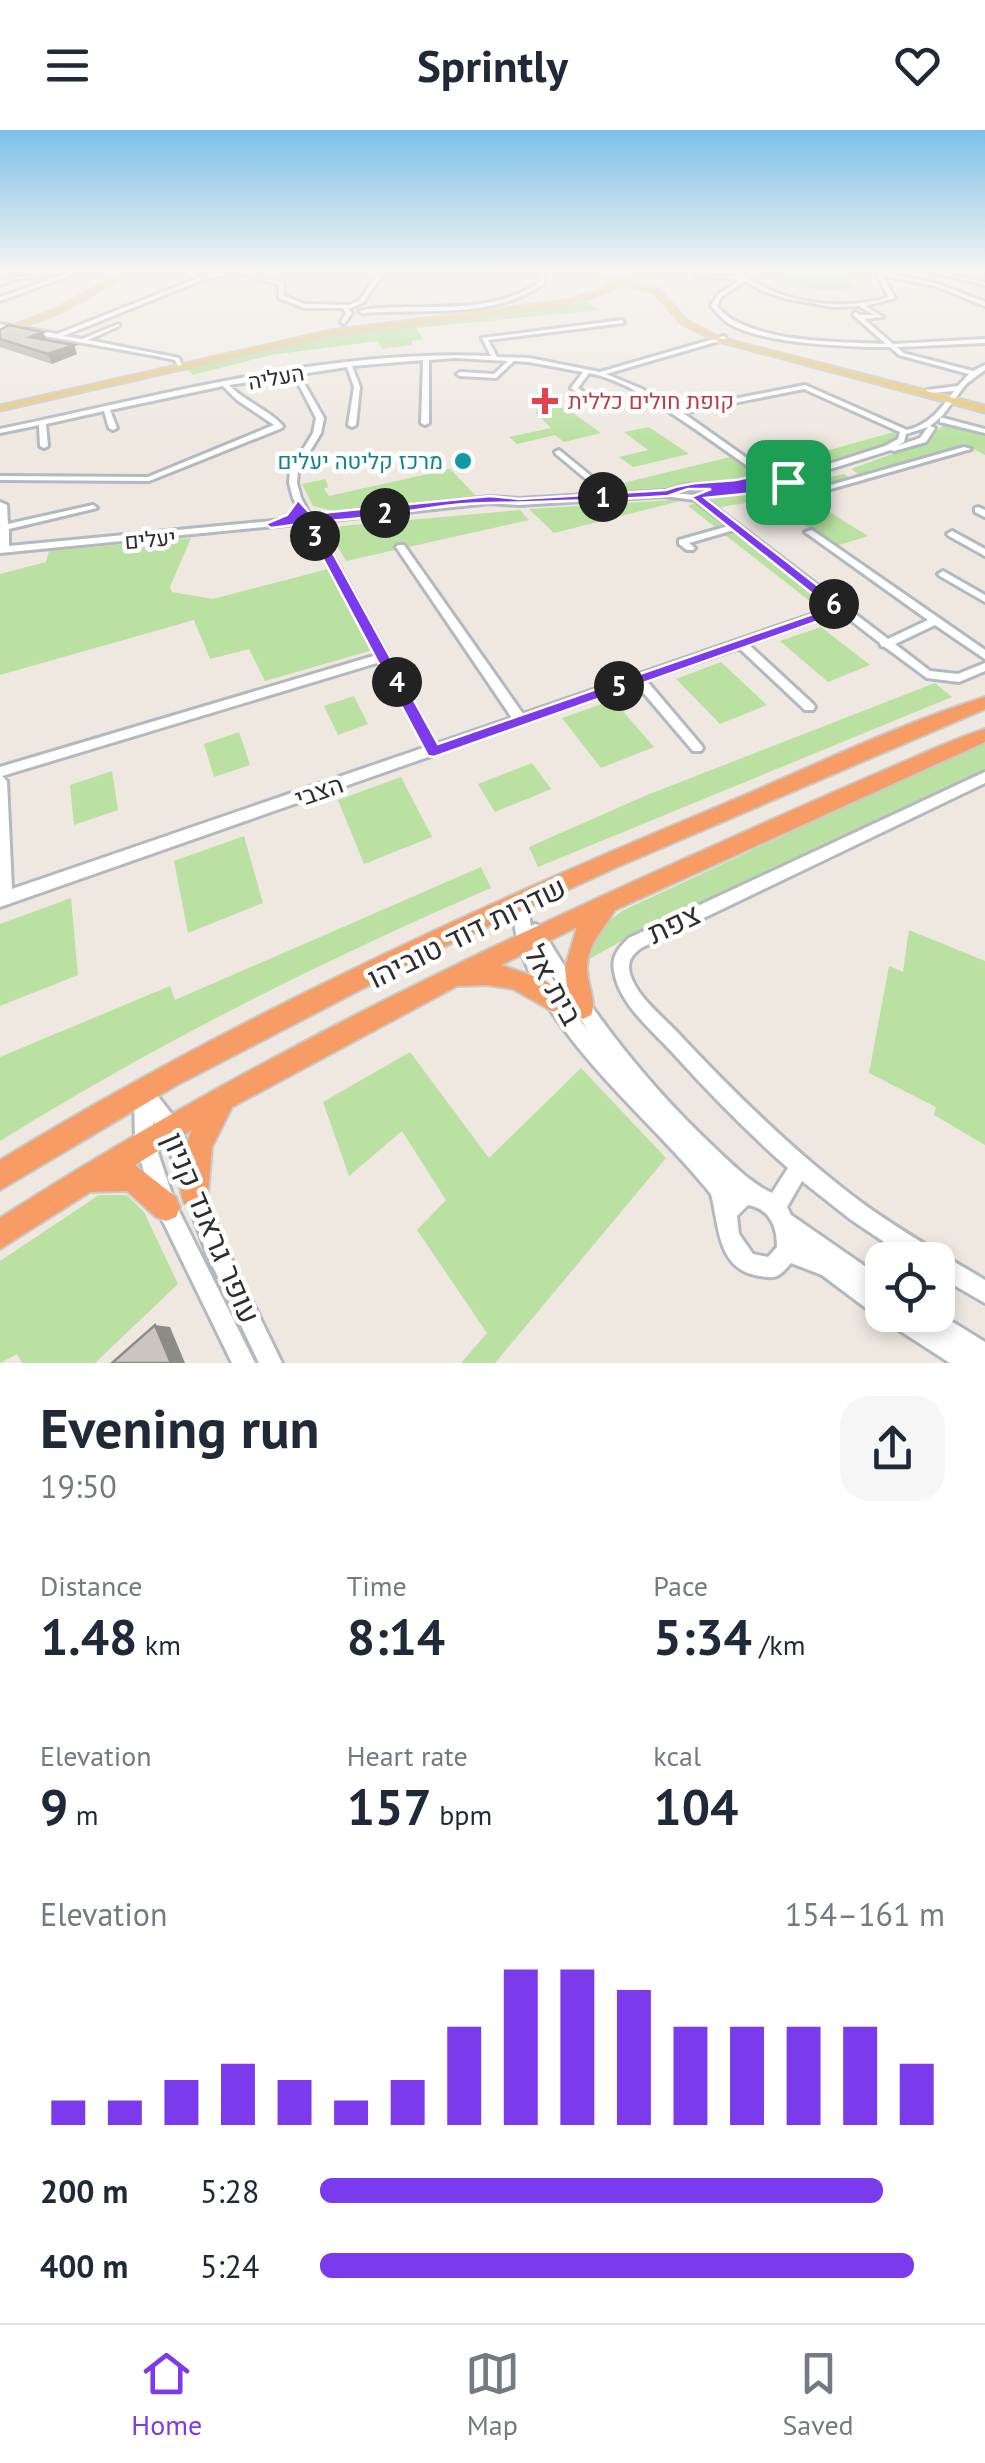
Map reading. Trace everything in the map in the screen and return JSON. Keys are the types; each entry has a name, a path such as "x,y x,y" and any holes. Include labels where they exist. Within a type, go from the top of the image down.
{"highway":[{"name":"שדרות דוד טוביהו","path":"0,1176 143,1091 380,964 520,900 985,703"},
{"name":"שדרות דוד טוביהו","path":"0,1234 227,1096 444,978 985,735"},
{"path":"444,978 476,974 516,978 571,1005 584,930 615,898"},
{"path":"194,1193 195,1156 200,1138 208,1120 227,1096"},
{"path":"79,1184 108,1176 132,1177 166,1207"}],"main road":[{"path":"177,363 317,327"},
{"path":"0,405 331,327"},
{"path":"693,327 714,338 985,407"},
{"path":"698,327 714,338"}],"street":[{"path":"59,335 80,327"},
{"path":"84,339 114,327"},
{"path":"494,358 482,341 486,338 583,327"},
{"path":"738,327 755,334 886,344 985,341"},
{"path":"868,327 908,357 980,371"},
{"path":"4,328 84,339 164,356 177,363"},
{"path":"602,374 714,338"},
{"path":"425,423 426,358"},
{"name":"העליה","path":"0,432 349,365 426,358 494,358 602,374 675,413 766,481"},
{"path":"460,374 496,376 513,360"},
{"path":"349,365 358,387 352,426"},
{"path":"587,370 574,390 588,398"},
{"path":"766,481 788,483 842,468 911,436 956,402 961,388 980,371"},
{"path":"499,504 699,493 831,468 888,448 943,420 980,371"},
{"path":"302,385 317,410 320,426 293,469 298,503 434,751"},
{"path":"0,478 149,479 279,426 275,420 240,403 226,386"},
{"path":"675,413 805,387 911,436"},
{"path":"923,392 961,388"},
{"path":"107,410 113,428"},
{"path":"943,420 985,431"},
{"path":"42,423 44,446"},
{"path":"768,504 966,448"},
{"path":"559,452 612,496"},
{"path":"842,468 859,479"},
{"path":"779,476 788,483"},
{"path":"499,504 680,493"},
{"path":"699,493 734,526 840,609 935,677 959,678 985,667"},
{"path":"271,524 291,517 298,503"},
{"name":"יעלים","path":"2,551 311,525 499,504"},
{"path":"0,505 6,527 2,551"},
{"name":"יעלים","path":"6,527 93,508"},
{"name":"יעלים","path":"2,551 271,524 311,525"},
{"path":"690,548 682,542 734,526"},
{"path":"809,532 985,655"},
{"path":"952,534 985,553"},
{"path":"401,547 520,720"},
{"path":"943,574 985,599"},
{"name":"הצבי","path":"3,899 840,609"},
{"path":"886,644 936,621"},
{"path":"740,644 809,708"},
{"path":"0,772 384,657"},
{"path":"638,680 697,748"},
{"name":"צפת","path":"903,1242 833,1196 799,1168 722,1092 644,1008 621,970 624,951 985,776"},
{"path":"0,781 3,899"},
{"name":"בית אל","path":"520,900 531,937 604,1064 707,1174 719,1189 726,1216"},
{"name":"בית אל","path":"571,1005 698,1146 865,1277"},
{"name":"עופר גראנד קניון","path":"143,1091 171,1129 214,1247 271,1363"},
{"name":"עופר גראנד קניון","path":"143,1091 146,1144 166,1207 244,1363"},
{"path":"772,1208 799,1168"},
{"path":"772,1208 739,1197 726,1216 732,1245 752,1266 772,1268 787,1250"},
{"path":"772,1208 787,1250 829,1268 865,1294"},
{"path":"955,1274 985,1292"},
{"path":"922,1332 970,1363"},
{"path":"948,1332 985,1355"}],"green space":[{"path":"383,327 431,327 416,328 423,339 412,341 412,345 382,349 378,341 271,355 193,375 183,366"},
{"path":"563,406 601,433 564,442 555,435 517,444 509,437 551,428 535,412"},
{"path":"945,424 985,434 985,455 967,445 861,476 851,469 922,443"},
{"path":"649,427 689,454 633,467 619,457 648,450 624,432"},
{"path":"894,432 905,438 836,465 797,472 765,468"},
{"path":"730,457 760,477 747,484 702,488 683,484 673,490 618,495 611,486"},
{"path":"450,469 479,499 333,511 313,506 302,484 326,479 328,487 324,489 329,496"},
{"path":"844,474 850,478 760,501 720,507 707,499 781,489"},
{"path":"688,499 554,533 529,509"},
{"path":"698,502 829,605 820,609 688,506"},
{"path":"520,510 529,520 346,561 331,536 341,526"},
{"path":"828,511 868,536 836,546 797,520"},
{"path":"191,538 170,587 172,592 213,599 328,569 373,650 265,681 249,649 210,659 194,620 0,675 0,574 46,562 49,551"},
{"path":"821,627 870,665 828,682 780,641"},
{"path":"721,662 767,705 720,724 676,679"},
{"path":"935,683 952,697 538,867 529,847 647,795"},
{"path":"354,696 368,724 338,735 324,706"},
{"path":"613,700 654,747 601,768 562,718"},
{"path":"239,732 250,765 214,777 204,744"},
{"path":"985,742 985,770 625,939 586,961 599,931 624,910"},
{"path":"532,763 551,789 495,812 478,784"},
{"path":"112,771 118,810 74,825 70,785"},
{"path":"401,777 432,837 364,864 338,800"},
{"path":"244,836 263,903 188,933 174,861"},
{"path":"481,867 491,888 241,1005 0,1141 0,1057 170,986 175,1000"},
{"path":"71,898 78,975 0,1006 0,924"},
{"path":"909,930 985,961 985,1145 934,1115 936,1107 869,1073 889,966 903,972"},
{"path":"410,1052 489,1158 581,1068 666,1158 495,1363 461,1363 487,1333 417,1230 446,1200 402,1131 349,1176 323,1102"},
{"path":"99,1195 127,1195 144,1212 178,1284 95,1363 22,1363 17,1354 0,1363 0,1261"}],"building":[{"path":"16,327 43,332 30,337 74,345 48,354 0,339 0,330"},
{"path":"155,1325 171,1363 112,1363"}],"place":[{"name":"קופת חולים כללית","path":"545,401"},
{"name":"מרכז קליטה יעלים","path":"463,461"}],"route":[{"path":"769,474 788,482 784,487 697,497 840,609 434,751 322,544 313,534 300,529 300,521 271,524 291,517 298,503 307,518 337,518 490,500 519,502 668,493 686,486 742,486 769,474"}]}
